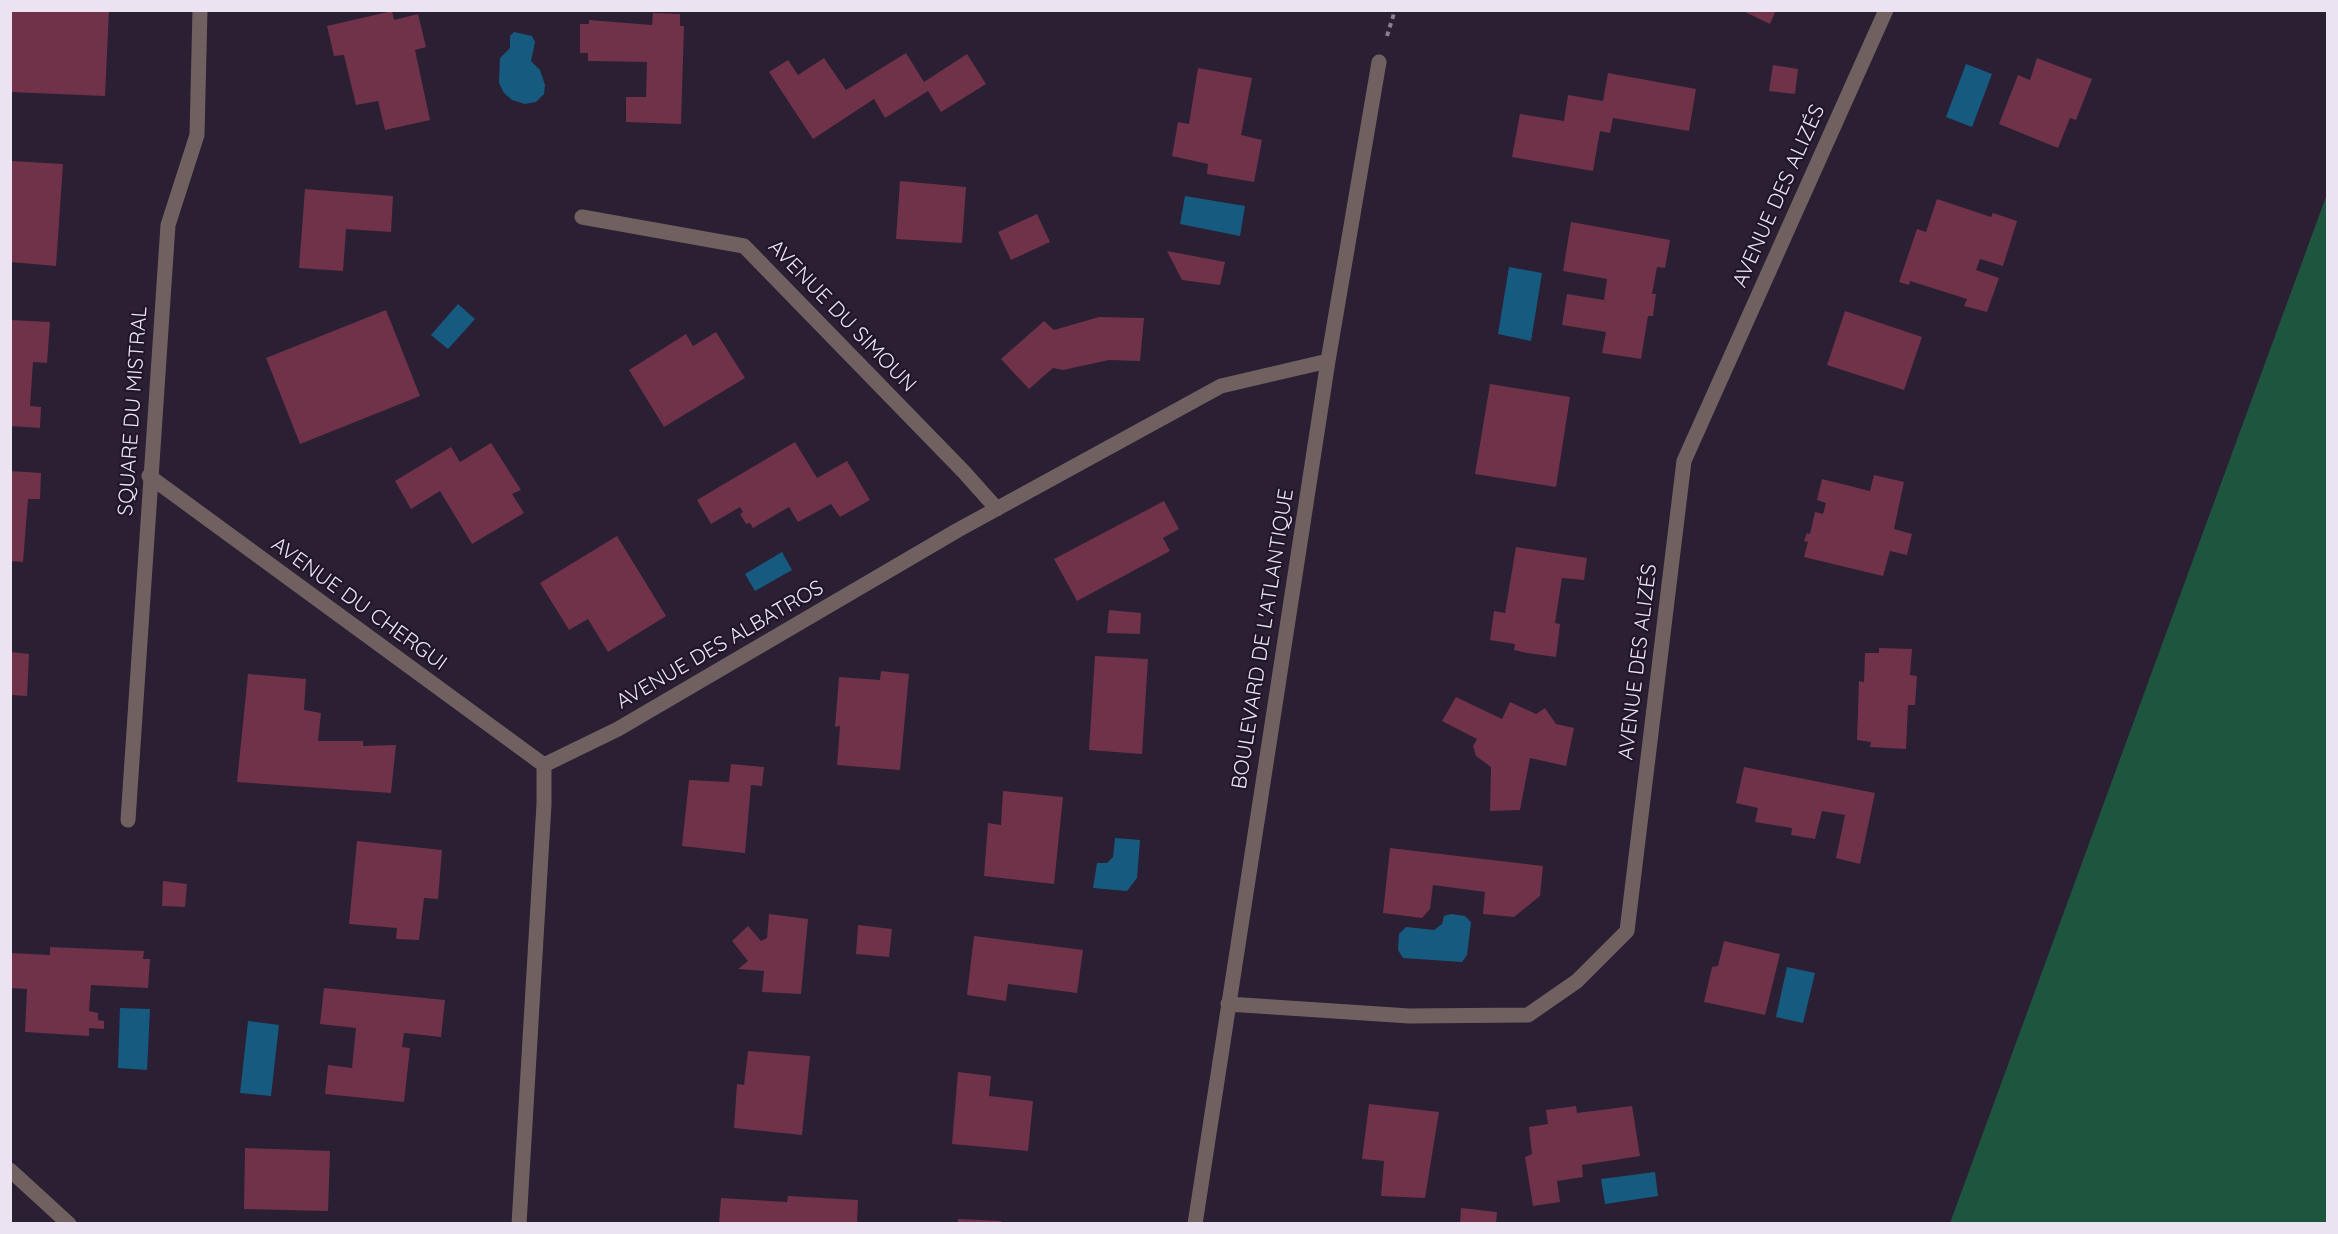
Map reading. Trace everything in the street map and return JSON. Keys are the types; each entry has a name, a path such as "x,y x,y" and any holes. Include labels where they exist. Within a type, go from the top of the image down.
{"street":[{"name":"SQUARE DU MISTRAL","path":"128,819 149,476 168,225 197,135 200,10"},
{"name":"AVENUE DES ALIZÉS","path":"1228,1004 1409,1016 1528,1015 1577,981 1627,931 1684,461 1886,10"},
{"name":"BOULEVARD DE L'ATLANTIQUE","path":"1195,1224 1328,362 1379,62"},
{"name":"AVENUE DU SIMOUN","path":"582,216 744,246 964,472 997,509"},
{"name":"AVENUE DES ALBATROS","path":"544,765 618,729 997,509 1221,386 1328,362"},
{"name":"AVENUE DU CHERGUI","path":"149,476 544,765"},
{"path":"519,1224 544,816 544,765"},
{"path":"10,1170 69,1224"}],"green space":[{"path":"2327,194 2327,1223 1950,1223"}],"water":[{"path":"514,32 532,36 535,42 531,61 540,70 545,85 544,94 536,102 525,104 512,100 504,93 499,83 500,58 510,48 510,36"},
{"path":"1966,64 1992,74 1972,127 1946,117"},
{"path":"1185,196 1245,206 1240,236 1180,224"},
{"path":"1509,267 1542,273 1531,341 1498,334"},
{"path":"458,304 475,319 448,349 431,335"},
{"path":"782,552 792,570 755,591 745,574"},
{"path":"1115,838 1140,840 1137,878 1127,891 1093,888 1097,863 1107,863 1113,857"},
{"path":"1451,914 1465,916 1471,922 1467,955 1462,962 1403,958 1398,950 1399,934 1406,927 1434,930 1442,924 1444,916"},
{"path":"1787,967 1815,973 1803,1023 1776,1017"},
{"path":"120,1008 150,1009 147,1070 118,1068"},
{"path":"248,1021 279,1025 271,1096 240,1093"},
{"path":"1655,1172 1658,1196 1605,1204 1601,1179"}],"building":[{"path":"10,10 109,10 105,96 10,92"},
{"path":"1741,10 1776,10 1770,24"},
{"path":"392,11 394,20 418,14 426,47 415,50 430,120 385,130 378,101 356,105 344,55 334,56 327,26"},
{"path":"653,13 680,14 680,26 684,26 681,124 626,122 626,97 646,97 647,62 588,61 588,53 580,53 580,24 589,24 589,20 652,25"},
{"path":"906,53 924,82 967,54 986,84 941,112 928,91 885,118 874,99 813,139 769,72 788,60 798,75 824,58 846,90"},
{"path":"2037,58 2092,79 2076,120 2070,118 2058,148 1999,124 2018,75 2030,80"},
{"path":"1773,65 1798,69 1795,94 1769,91"},
{"path":"1198,68 1252,78 1241,135 1262,140 1254,182 1207,174 1208,164 1172,156 1178,122 1189,124"},
{"path":"1608,73 1696,89 1689,131 1613,118 1610,133 1600,131 1593,171 1512,157 1520,114 1564,121 1568,95 1603,101"},
{"path":"12,161 63,164 56,266 10,262"},
{"path":"900,181 966,187 962,243 896,239"},
{"path":"305,189 393,196 391,232 346,229 343,271 299,268"},
{"path":"1937,199 1991,217 1993,213 2017,221 2003,266 1980,259 1976,270 1999,278 1987,312 1964,306 1967,299 1910,281 1909,285 1899,282 1917,229 1926,232"},
{"path":"1037,214 1050,242 1011,260 998,232"},
{"path":"1571,222 1670,240 1665,268 1657,267 1652,294 1656,294 1653,316 1648,316 1641,359 1602,353 1606,332 1562,325 1567,294 1604,300 1607,279 1563,271"},
{"path":"1167,251 1225,262 1220,285 1182,280"},
{"path":"386,310 420,396 300,444 266,358"},
{"path":"1845,311 1922,337 1904,390 1827,365"},
{"path":"1099,317 1144,318 1140,361 1109,360 1063,370 1053,368 1029,389 1001,359 1044,321 1054,330"},
{"path":"10,320 50,322 47,363 33,362 30,406 41,407 40,428 10,426"},
{"path":"716,332 745,378 664,427 629,370 686,334 693,346"},
{"path":"1490,384 1570,397 1556,487 1475,474"},
{"path":"795,442 817,478 847,461 870,500 840,517 831,504 798,522 789,507 753,528 750,523 746,524 740,514 743,512 740,507 711,524 697,500"},
{"path":"491,443 521,490 512,494 524,513 472,544 440,491 411,509 395,481 451,447 460,462"},
{"path":"10,471 41,473 40,499 28,499 23,562 10,561"},
{"path":"1874,475 1904,482 1894,529 1912,534 1907,555 1890,551 1883,576 1804,557 1808,542 1804,541 1807,533 1810,534 1815,512 1823,514 1826,503 1817,500 1822,479 1870,491"},
{"path":"1164,501 1179,529 1163,538 1170,551 1077,601 1054,559"},
{"path":"617,536 666,616 608,652 588,619 569,630 540,583"},
{"path":"1516,547 1587,558 1584,580 1562,578 1555,623 1560,624 1556,657 1514,650 1515,644 1490,640 1494,611 1505,613"},
{"path":"1109,610 1141,613 1140,634 1107,633"},
{"path":"1879,648 1912,649 1910,675 1917,676 1915,705 1908,705 1906,749 1870,747 1871,742 1857,740 1859,681 1864,682 1865,653 1879,653"},
{"path":"10,652 29,654 27,696 10,695"},
{"path":"1095,656 1148,659 1142,754 1089,750"},
{"path":"881,671 909,674 900,770 837,765 840,726 835,727 839,677 880,680"},
{"path":"248,674 306,679 304,710 321,713 318,741 363,741 363,746 396,745 391,793 237,782"},
{"path":"1456,697 1502,719 1510,702 1536,714 1545,708 1556,724 1574,728 1566,766 1530,758 1520,810 1490,811 1491,767 1476,756 1473,746 1477,739 1442,721"},
{"path":"731,764 764,767 762,786 751,785 745,853 682,846 689,780 729,782"},
{"path":"1744,767 1875,793 1860,864 1836,858 1845,815 1822,811 1815,839 1791,835 1792,828 1755,822 1758,808 1736,803"},
{"path":"1003,791 1063,797 1054,884 984,876 988,823 1001,825"},
{"path":"357,841 442,850 438,899 424,898 419,940 396,939 397,928 349,924"},
{"path":"1390,848 1543,866 1540,896 1514,917 1483,914 1485,892 1433,885 1430,909 1422,918 1383,913"},
{"path":"163,881 187,884 185,907 162,906"},
{"path":"769,914 808,919 801,994 762,992 764,971 738,969 748,961 732,941 748,926 761,941 767,938"},
{"path":"858,925 892,929 889,957 856,954"},
{"path":"974,936 1083,950 1077,993 1008,984 1006,1001 967,995"},
{"path":"1724,941 1780,954 1765,1015 1704,1002 1712,967 1718,966"},
{"path":"50,947 144,951 143,959 150,959 148,988 91,985 89,1011 98,1013 98,1020 104,1021 104,1029 89,1028 89,1036 25,1032 27,989 10,988 10,953 50,955"},
{"path":"324,988 445,1000 441,1037 404,1033 402,1047 410,1048 404,1102 325,1094 328,1065 352,1068 356,1028 320,1024"},
{"path":"748,1051 810,1056 802,1135 734,1128 737,1084 744,1085"},
{"path":"958,1072 991,1076 989,1096 1033,1101 1028,1151 952,1144"},
{"path":"1369,1104 1439,1112 1425,1198 1381,1196 1384,1161 1362,1159"},
{"path":"1576,1106 1577,1113 1632,1106 1640,1156 1582,1165 1583,1177 1557,1181 1560,1202 1533,1206 1525,1157 1532,1154 1529,1127 1548,1124 1546,1110"},
{"path":"245,1148 330,1151 328,1211 244,1209"},
{"path":"788,1196 858,1200 857,1224 719,1224 721,1198 787,1202"},
{"path":"1461,1208 1497,1212 1496,1224 1460,1224"},
{"path":"958,1219 1001,1221 1001,1224 958,1224"}]}
